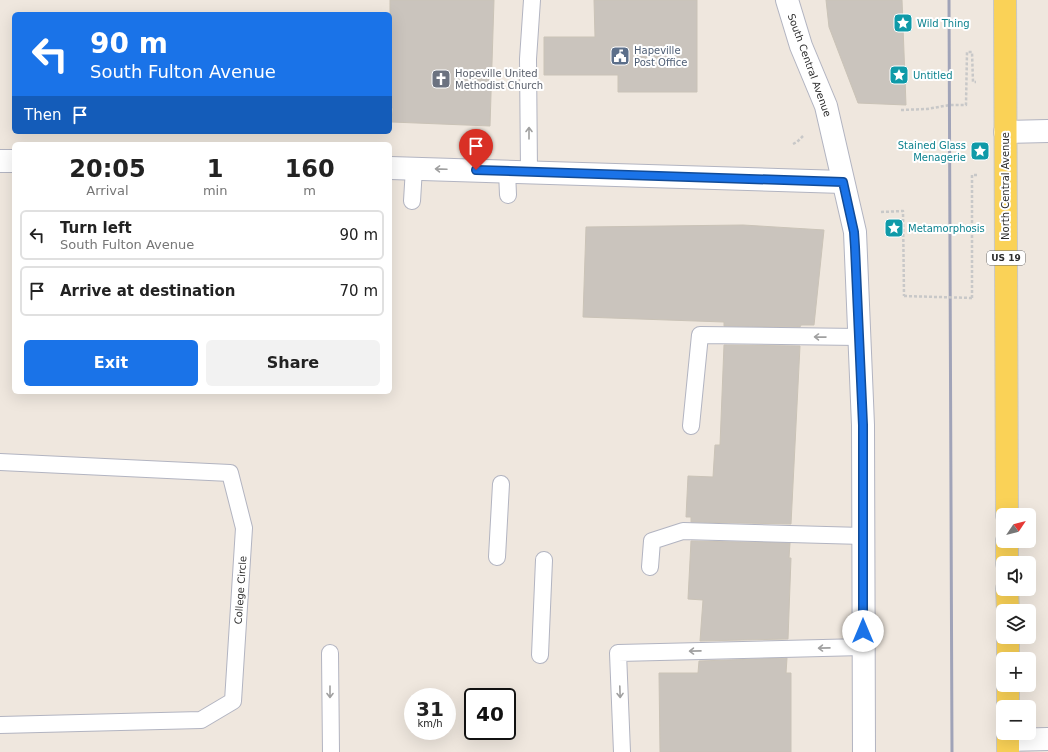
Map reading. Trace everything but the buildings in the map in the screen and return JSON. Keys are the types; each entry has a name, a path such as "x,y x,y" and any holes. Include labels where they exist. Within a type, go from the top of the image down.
{"main road":[{"name":"North Central Avenue","path":"1005,0 1007,508"}],"street":[{"name":"South Central Avenue","path":"787,0 801,46 826,106 854,232 863,425 864,752"},
{"path":"1005,132 1048,131"},
{"path":"0,161 12,160"},
{"path":"392,168 843,182"},
{"path":"1008,742 1048,740"}],"lane":[{"path":"529,172 528,59 532,0"},
{"path":"412,201 414,168"},
{"path":"507,171 508,195"},
{"path":"691,426 700,335 859,337"},
{"name":"College Circle","path":"0,462 230,473 244,528 233,701 201,720 0,725"},
{"path":"497,558 500,484"},
{"path":"650,567 652,541 683,531 863,536"},
{"path":"540,655 544,560"},
{"path":"622,752 618,653 864,647"},
{"path":"330,653 330,752"}],"path":[{"path":"901,110 966,105 966,52 972,52 973,82"},
{"path":"879,212 903,211 904,296 972,298 972,175"}],"railway":[{"path":"949,0 952,752"}],"place":[{"name":"Wild Thing","path":"903,23"},
{"name":"Hapeville Post Office","path":"620,56"},
{"name":"Untitled","path":"899,75"},
{"name":"Hopeville United Methodist Church","path":"441,79"},
{"name":"Stained Glass Menagerie","path":"980,151"},
{"name":"Metamorphosis","path":"894,228"}],"route":[{"path":"476,170 843,182 854,232 863,425 863,631"}]}
